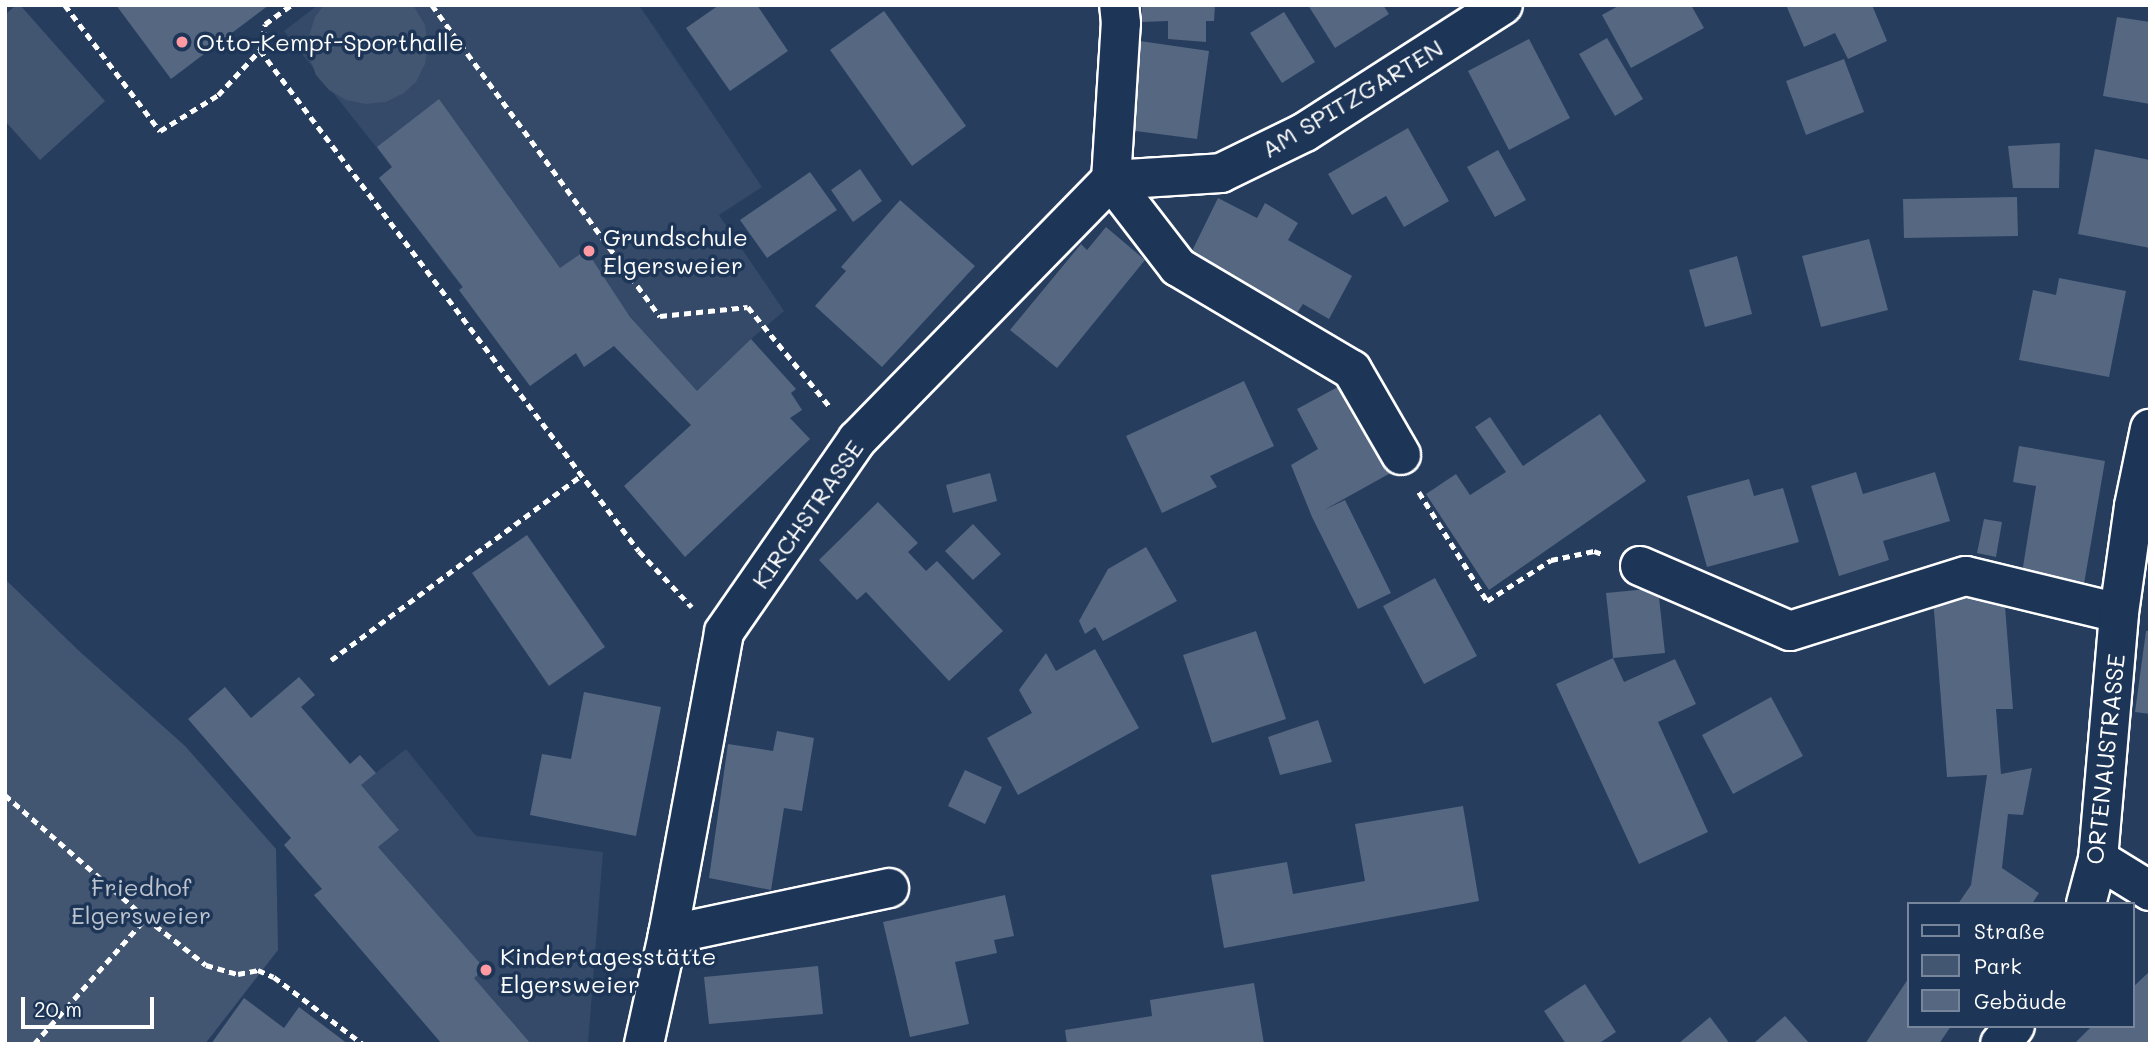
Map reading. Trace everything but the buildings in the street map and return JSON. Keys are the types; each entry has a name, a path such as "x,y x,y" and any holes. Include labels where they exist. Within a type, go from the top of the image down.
{"street":[{"path":"1119,5 1121,23 1111,180 1178,267 1352,370 1401,455"},
{"name":"AM SPITZGARTEN","path":"1111,180 1222,173 1306,132 1503,5"},
{"name":"KIRCHSTRASSE","path":"644,1044 668,936 724,632 857,440 1111,180"},
{"name":"ORTENAUSTRASSE","path":"2087,902 2098,859 2119,613 2134,506 2150,429"},
{"path":"1640,566 1790,631 1966,576 2119,613"},
{"path":"2098,859 2150,891"},
{"path":"668,936 889,888"},
{"path":"2000,1044 2013,1028"}],"path":[{"path":"65,5 160,131 218,95 260,50 265,23 291,5"},
{"path":"432,5 660,316 748,307 857,440"},
{"path":"260,50 581,476 655,568 687,603 724,632"},
{"path":"1401,455 1412,480 1488,601 1550,560 1594,551 1640,566"},
{"path":"331,660 581,476"},
{"path":"5,795 146,918 206,965 238,974 258,970 274,977 363,1044"},
{"path":"34,1044 146,918"}],"shaded area":[{"name":"Grundschule Elgersweier","path":"318,5 639,5 762,187 719,215 784,311 751,339 710,408 691,425 614,346 584,367 575,353 530,386 459,290 462,287 379,178 392,167 284,31"},
{"name":"Kindertagesstätte Elgersweier","path":"406,749 476,836 603,852 588,1044 442,1044 314,895 322,889 284,845"}],"green space":[{"path":"16,5 20,5 105,101 40,160 5,121 5,15"},
{"path":"324,5 413,5 425,25 428,45 425,64 416,82 404,93 386,102 366,104 346,100 329,90 316,75 309,56 309,36 315,17"},
{"name":"Friedhof Elgersweier","path":"5,579 78,650 185,746 276,849 278,950 205,1044 5,1044"}],"place":[{"name":"Otto-Kempf-Sporthalle","path":"182,42"},
{"name":"Grundschule Elgersweier","path":"589,251"},
{"name":"Kindertagesstätte Elgersweier","path":"486,970"}]}
